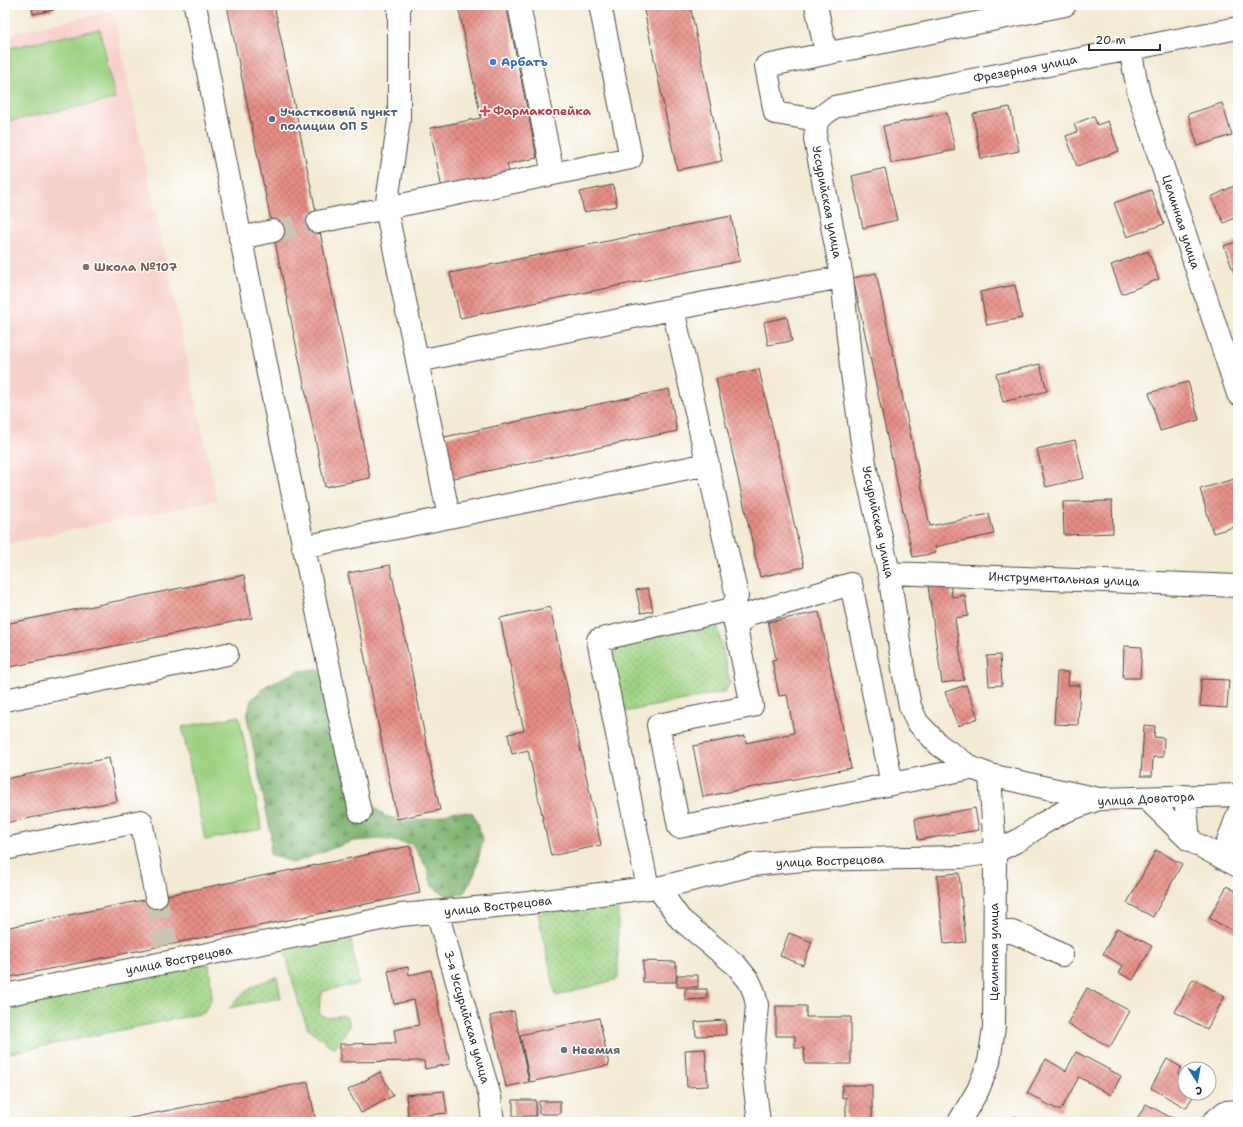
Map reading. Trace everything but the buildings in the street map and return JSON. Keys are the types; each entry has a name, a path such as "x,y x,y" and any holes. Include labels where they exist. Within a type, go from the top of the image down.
{"street":[{"path":"195,5 240,238 303,547 360,812"},
{"path":"400,5 399,120 386,208 449,517"},
{"path":"519,5 553,174"},
{"path":"318,222 631,158 600,5"},
{"path":"816,5 826,53"},
{"path":"817,120 775,114 766,66 1065,5"},
{"name":"Фрезерная улица","path":"817,120 834,107 1238,28"},
{"name":"Целинная улица","path":"1130,49 1139,95 1238,394"},
{"name":"Уссурийская улица","path":"817,120 814,139 842,277 851,366 866,470 889,572 910,706 917,722 939,745 981,771 1099,799"},
{"path":"240,238 273,231"},
{"path":"418,361 673,309 842,277"},
{"path":"673,309 737,596 734,618 752,706 658,726 679,827 892,784 981,771"},
{"path":"303,547 708,464"},
{"name":"Инструментальная улица","path":"889,572 1238,586"},
{"path":"759,1122 752,1065 757,1005 754,992 749,981 737,966 680,919 653,888 598,640 734,618 851,584 892,784"},
{"path":"5,700 227,654"},
{"name":"Целинная улица","path":"959,1122 978,1090 989,1062 994,1027 995,852 981,771"},
{"name":"улица Доватора","path":"995,852 1019,840 1063,812 1099,799 1238,795"},
{"path":"1185,796 1189,840"},
{"path":"1146,798 1189,840 1230,862 1238,814"},
{"path":"5,849 141,821 156,897"},
{"name":"улица Вострецова","path":"5,995 168,953 401,915 529,903 653,888 752,865 803,860 961,857 995,852"},
{"name":"3-я Уссурийская улица","path":"437,912 490,1097 492,1122"},
{"path":"995,932 1012,932 1062,955"},
{"path":"1213,1122 1225,1112 1238,1111"}],"shaded area":[{"name":"Школа №107","path":"113,11 217,500 5,544 5,34"}],"green space":[{"path":"100,29 115,99 5,122 5,49"},
{"path":"717,623 730,683 725,692 619,713 612,655 624,643"},
{"path":"319,669 357,776 371,804 385,816 410,822 436,817 455,811 473,813 483,839 475,873 464,893 447,897 432,886 427,868 412,844 382,839 353,841 293,863 270,854 271,834 247,717 251,700 267,685 299,671"},
{"path":"239,716 262,829 205,840 182,727"},
{"path":"618,897 618,979 556,996 538,914"},
{"path":"350,932 359,984 323,991 320,1001 319,1013 327,1018 343,1015 349,1020 349,1028 334,1049 308,1028 300,1008 283,944"},
{"path":"209,963 212,997 204,1013 5,1054 5,1003"},
{"path":"277,977 281,998 229,1008 245,992 260,983"}],"tunnel":[{"path":"273,231 318,222"},
{"path":"156,897 167,945"}],"place":[{"name":"Арбатъ","path":"493,62"},
{"name":"Фармакопейка","path":"485,111"},
{"name":"Участковый пункт полиции ОП 5","path":"272,119"},
{"name":"Школа №107","path":"86,267"},
{"name":"Неемия","path":"564,1050"}]}
